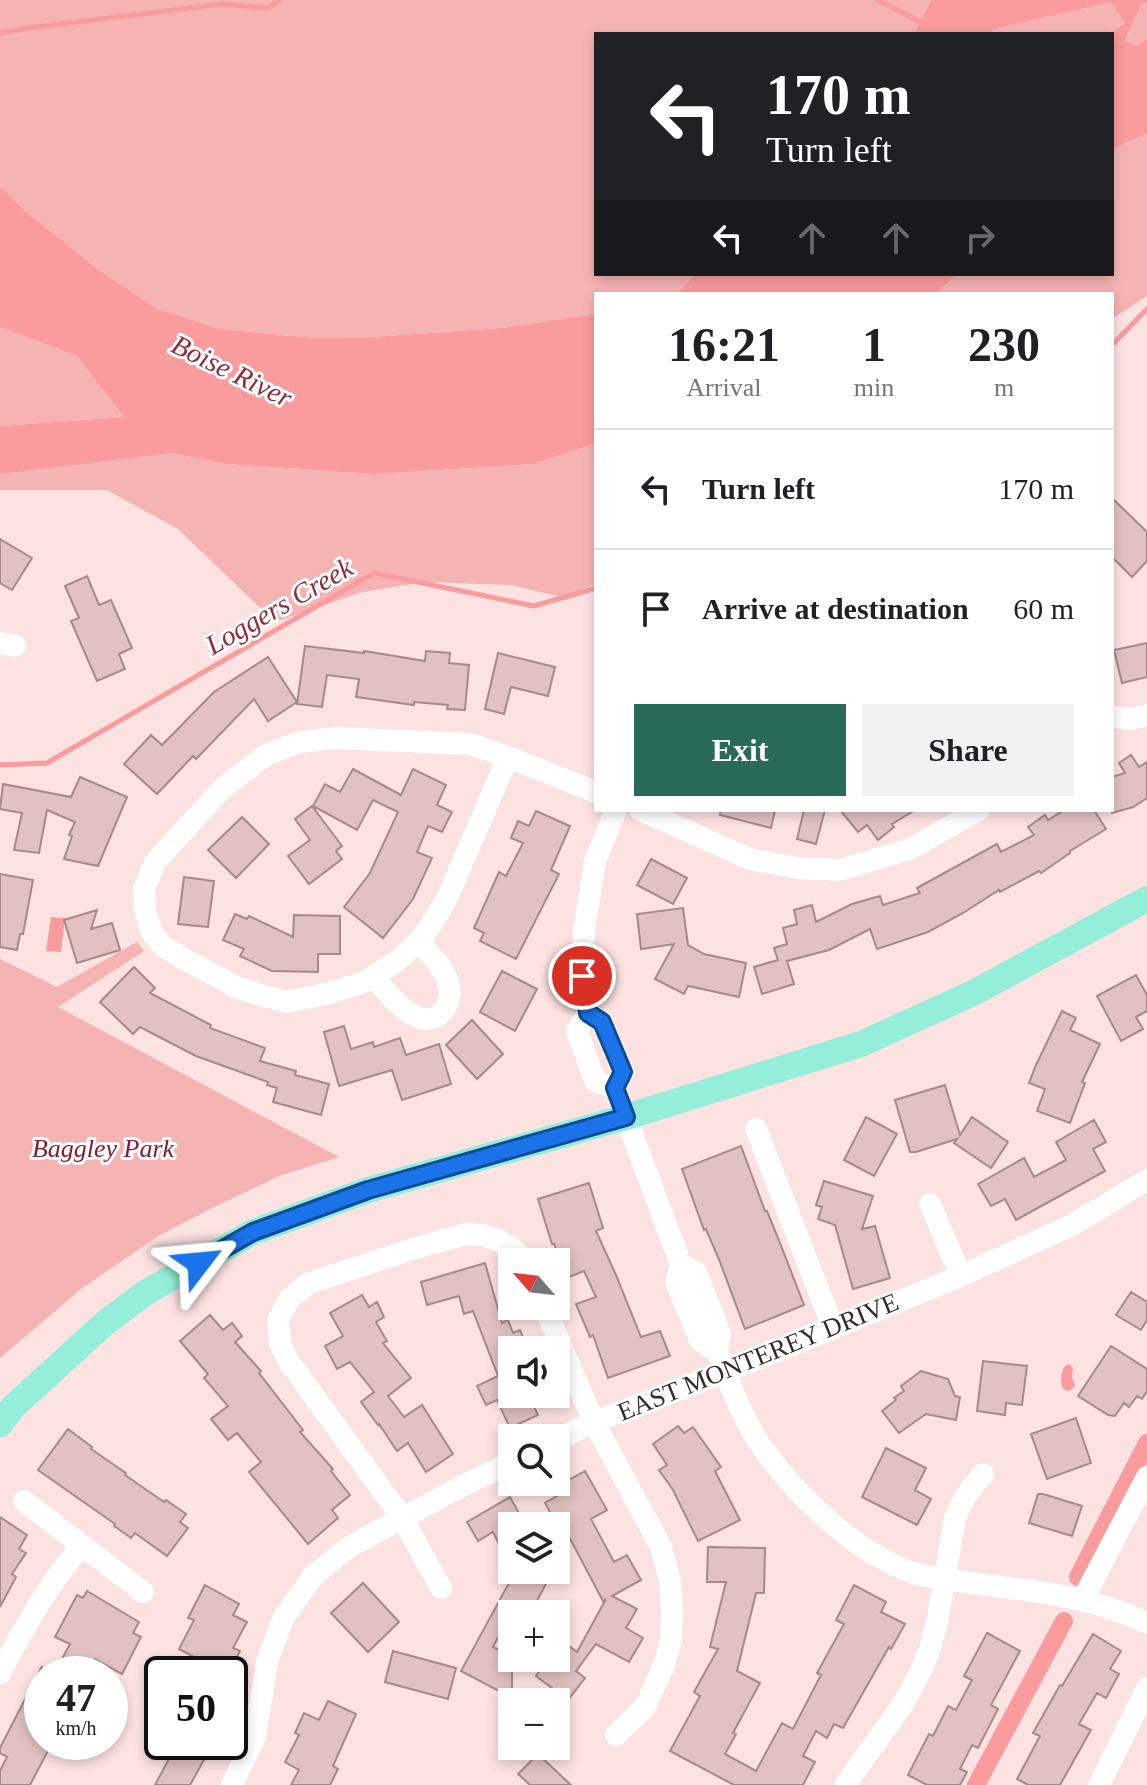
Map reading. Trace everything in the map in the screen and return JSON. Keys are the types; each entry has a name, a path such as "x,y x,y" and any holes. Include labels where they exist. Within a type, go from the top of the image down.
{"main road":[{"path":"0,1424 14,1406 105,1323 145,1293 253,1232 368,1190 626,1117 861,1044 973,993 1147,899"}],"street":[{"path":"1114,717 1133,719 1147,715"},
{"path":"508,757 448,896 432,924 396,962 362,983 288,1002 238,988 163,946 152,933 145,910 144,889 155,862 223,788 266,755 300,742 336,738 470,744 508,757 594,791"},
{"path":"615,812 595,861 584,931 582,976 588,1013 577,1031 595,1081 615,1088 681,1265 676,1282 700,1340 721,1362 737,1401 764,1450 808,1502 880,1558 907,1571 1083,1599 1147,1623"},
{"path":"644,812 750,859 797,868 840,870 910,849 975,812"},
{"path":"374,977 405,1011 419,1018 434,1018 443,1013 449,1001 449,984 441,968 419,941"},
{"path":"756,1129 833,1328"},
{"name":"EAST MONTEREY DRIVE","path":"570,1433 721,1362 833,1328 961,1276 1072,1225 1147,1180"},
{"path":"930,1204 961,1276"},
{"path":"441,1588 403,1519 287,1359 280,1343 278,1320 289,1299 309,1283 416,1248 466,1234 483,1235 511,1248"},
{"path":"550,1320 594,1422 661,1547 670,1581 671,1641 645,1707 616,1735"},
{"path":"232,1785 255,1737 267,1662 283,1619 312,1577 349,1547 498,1469"},
{"path":"845,1785 901,1707 921,1671 937,1622 955,1518 966,1495 983,1474"},
{"path":"1083,1599 1147,1477"},
{"path":"24,1501 143,1592"},
{"path":"0,1673 41,1599 81,1546"},
{"path":"1099,1785 1147,1688"}],"green space":[{"path":"0,0 931,0 915,32 594,32 594,276 694,276 679,292 594,292 594,314 501,328 372,337 316,338 220,329 156,308 100,271 26,212 0,187"},
{"path":"1111,2 1125,23 1112,32 992,32"},
{"path":"1147,2 1147,39 1136,46 1125,42 1141,5"},
{"path":"1147,133 1147,296 1114,318 1114,292 938,292 955,276 1114,276 1114,148"},
{"path":"0,327 77,356 126,417 0,426"},
{"path":"594,444 594,585 561,597 511,585 425,582 362,592 275,622 178,529 107,490 0,490 0,474 172,453 227,464 374,474 533,464"},
{"name":"Baggley Park","path":"137,942 144,951 58,1007 339,1157 279,1176 158,1236 82,1288 0,1358 0,959 57,987"}],"water":[{"path":"931,0 1147,0 1141,5 1125,41 1136,46 1147,39 1147,133 1114,148 1112,32 1125,23 1111,2 992,32 915,32"},
{"name":"Boise River","path":"0,187 26,212 100,271 156,308 220,329 316,338 372,337 501,328 594,314 594,444 533,464 374,474 227,464 172,453 0,474 0,426 125,417 77,356 0,327"},
{"path":"694,276 955,276 938,292 679,292"},
{"path":"51,917 65,918 61,952 46,951"},
{"path":"1069,1364 1073,1368 1075,1386 1069,1391 1063,1389 1061,1380 1064,1367"}],"building":[{"path":"1114,500 1147,532 1147,561 1132,577 1114,559"},
{"path":"0,539 32,558 12,590 0,583"},
{"path":"87,576 99,605 111,600 132,648 119,654 125,669 97,681 71,621 79,618 65,586"},
{"path":"1147,643 1147,677 1122,683 1114,650"},
{"path":"305,646 425,661 426,651 450,653 449,663 469,665 465,710 447,709 448,705 414,702 414,705 356,697 359,679 327,675 322,707 297,704"},
{"path":"498,653 555,667 548,696 511,687 504,714 485,709"},
{"path":"268,657 297,702 268,721 254,699 157,794 124,764 151,735 162,745 214,692"},
{"path":"1131,755 1139,767 1147,762 1147,798 1133,807 1112,813 1114,776 1125,773 1119,763"},
{"path":"353,769 401,795 413,769 446,785 437,805 452,812 442,832 428,826 417,852 432,858 413,899 383,938 344,907 370,873 398,812 373,800 357,830 313,806 325,784 340,792"},
{"path":"80,777 127,797 98,866 64,859 75,822 47,810 39,853 14,850 22,813 0,809 3,784 71,797"},
{"path":"312,806 342,846 336,851 342,859 309,884 288,856 310,840 295,819"},
{"path":"536,811 570,826 551,870 559,874 516,959 480,941 484,933 474,928 499,872 506,876 523,843 511,838 518,821 529,826"},
{"path":"721,812 775,812 771,828 720,815"},
{"path":"804,812 824,812 816,844 797,839"},
{"path":"842,812 912,812 892,824 894,827 878,840 867,825 858,832"},
{"path":"1061,812 1095,812 1106,829 1041,873 1039,871 999,890 928,932 877,949 870,929 829,950 787,961 794,984 762,994 754,967 778,960 774,948 787,944 783,928 797,924 794,910 812,905 816,922 852,904 880,896 883,905 920,893 917,888 997,844 1001,852 1034,835 1028,827 1045,815 1048,820"},
{"path":"242,817 269,844 236,878 208,850"},
{"path":"651,859 687,878 673,904 637,885"},
{"path":"0,874 33,880 17,950 0,947"},
{"path":"184,877 214,881 208,927 178,924"},
{"path":"683,908 688,945 704,954 746,963 739,997 688,986 684,994 655,979 674,944 641,949 637,914"},
{"path":"97,910 91,929 112,923 120,950 77,963 64,920"},
{"path":"235,914 247,919 249,916 293,937 294,915 340,916 340,954 318,954 318,972 272,971 240,956 244,949 223,940"},
{"path":"134,967 155,988 150,993 211,1025 210,1028 265,1048 260,1061 329,1084 321,1115 273,1102 277,1088 267,1085 268,1082 196,1056 140,1027 133,1034 100,1002"},
{"path":"502,971 537,989 515,1031 480,1012"},
{"path":"1136,975 1147,995 1147,1011 1136,1017 1143,1029 1121,1041 1097,996"},
{"path":"1062,1011 1076,1018 1070,1030 1100,1044 1082,1082 1085,1083 1070,1123 1037,1111 1045,1089 1029,1083"},
{"path":"472,1020 503,1054 477,1079 446,1045"},
{"path":"344,1026 351,1049 373,1042 374,1047 400,1038 406,1055 439,1044 451,1084 402,1100 392,1070 339,1086 324,1032"},
{"path":"945,1085 960,1135 972,1117 1008,1142 991,1168 954,1143 957,1139 910,1152 895,1100"},
{"path":"866,1117 897,1134 874,1176 844,1160"},
{"path":"1094,1120 1106,1142 1093,1149 1105,1171 1016,1220 1005,1199 991,1206 978,1184 1024,1158 1034,1177 1066,1160 1056,1142"},
{"path":"741,1146 804,1305 745,1329 682,1169"},
{"path":"824,1181 873,1196 862,1229 875,1226 890,1278 853,1289 835,1225 818,1219 822,1207 816,1205"},
{"path":"589,1183 603,1228 596,1231 641,1337 660,1331 670,1356 608,1378 593,1335 590,1337 576,1304 596,1297 584,1271 570,1277 570,1248 556,1248 552,1244 538,1199"},
{"path":"485,1263 498,1309 498,1320 502,1323 508,1320 513,1333 520,1330 522,1336 498,1336 498,1376 473,1311 464,1314 459,1296 427,1305 421,1282"},
{"path":"1131,1292 1147,1302 1147,1320 1141,1330 1116,1315"},
{"path":"362,1295 369,1307 377,1302 384,1317 376,1322 387,1341 383,1343 411,1378 388,1396 404,1417 422,1405 453,1454 426,1472 408,1443 397,1451 361,1402 374,1392 350,1362 337,1369 325,1346 343,1336 330,1313"},
{"path":"210,1315 223,1330 232,1323 242,1336 235,1342 261,1371 259,1373 303,1430 300,1432 333,1469 331,1471 350,1495 332,1510 338,1518 308,1544 249,1472 261,1462 237,1433 228,1440 211,1419 228,1406 204,1378 208,1374 180,1341"},
{"path":"1111,1346 1147,1369 1147,1391 1142,1399 1137,1396 1129,1407 1124,1403 1115,1416 1108,1415 1078,1396"},
{"path":"983,1361 1027,1366 1022,1405 1006,1403 1005,1415 977,1411"},
{"path":"921,1371 948,1379 955,1396 960,1397 956,1420 926,1414 899,1433 882,1411 904,1391 901,1386"},
{"path":"498,1376 498,1402 486,1405 477,1386"},
{"path":"501,1408 535,1408 538,1415 519,1424 508,1424"},
{"path":"1076,1418 1091,1463 1047,1479 1031,1434"},
{"path":"678,1426 684,1433 693,1427 721,1467 715,1471 740,1520 698,1541 673,1490 659,1470 667,1465 653,1444"},
{"path":"68,1429 125,1475 186,1514 180,1522 188,1528 167,1556 135,1533 131,1538 38,1470"},
{"path":"886,1448 926,1468 915,1490 931,1499 917,1525 862,1497"},
{"path":"585,1471 607,1510 591,1519 614,1562 627,1555 641,1580 612,1596 637,1609 626,1628 643,1638 629,1662 596,1644 576,1671 585,1678 570,1697 570,1688 552,1688 536,1676 539,1672 570,1672 570,1647 577,1652 606,1599 603,1601 570,1539 570,1512 550,1512 545,1503 557,1496 570,1496 570,1479"},
{"path":"1038,1494 1082,1506 1072,1536 1029,1523"},
{"path":"510,1497 518,1512 498,1512 498,1542 493,1532 478,1541 467,1522"},
{"path":"0,1517 27,1535 19,1549 26,1553 12,1574 16,1577 0,1607"},
{"path":"708,1547 765,1548 764,1593 756,1593 737,1671 760,1683 725,1754 756,1771 782,1723 793,1729 821,1675 817,1673 844,1624 836,1620 854,1585 886,1602 881,1612 905,1624 843,1728 834,1724 827,1738 816,1731 803,1756 815,1762 803,1785 734,1785 670,1751 700,1696 694,1692 718,1649 710,1647 726,1582 707,1582"},
{"path":"363,1583 399,1622 368,1652 331,1613"},
{"path":"508,1584 546,1584 537,1600 500,1600"},
{"path":"205,1585 239,1604 233,1615 247,1622 233,1648 240,1651 237,1656 192,1656 179,1649 194,1620 188,1618"},
{"path":"87,1591 139,1622 133,1633 141,1637 128,1662 128,1656 64,1656 70,1644 55,1637 77,1595 83,1598"},
{"path":"498,1603 498,1637 493,1647 498,1650 498,1672 512,1672 512,1688 498,1688 498,1691 461,1671"},
{"path":"987,1633 1020,1651 991,1705 998,1709 978,1748 972,1745 960,1769 967,1772 960,1785 927,1785 908,1775 948,1706 956,1710 972,1680 964,1676"},
{"path":"1093,1634 1121,1651 1110,1669 1119,1674 1106,1698 1097,1693 1079,1724 1091,1730 1060,1785 1028,1785 1017,1779 1040,1736 1033,1733"},
{"path":"393,1651 456,1668 448,1699 385,1682"},
{"path":"24,1701 24,1760 43,1760 30,1785 0,1785 0,1771 7,1757 0,1753"},
{"path":"328,1701 356,1714 333,1766 338,1769 330,1785 291,1785 299,1770 285,1762 299,1735 295,1733 304,1713 319,1720"},
{"path":"168,1760 204,1760 190,1785 155,1785"},
{"path":"532,1760 544,1760 571,1785 530,1785 518,1774"}],"waterway":[{"path":"0,33 223,4 268,8 280,0"},
{"path":"878,0 924,24"},
{"name":"Loggers Creek","path":"1114,343 1147,309"},
{"name":"Loggers Creek","path":"0,765 47,763 374,573 534,606 594,589"},
{"path":"1078,1577 1147,1443"},
{"path":"976,1785 1064,1621"}],"route":[{"path":"199,1263 253,1232 368,1190 626,1117 615,1088 623,1072 602,1022 588,1013 582,976"}]}
